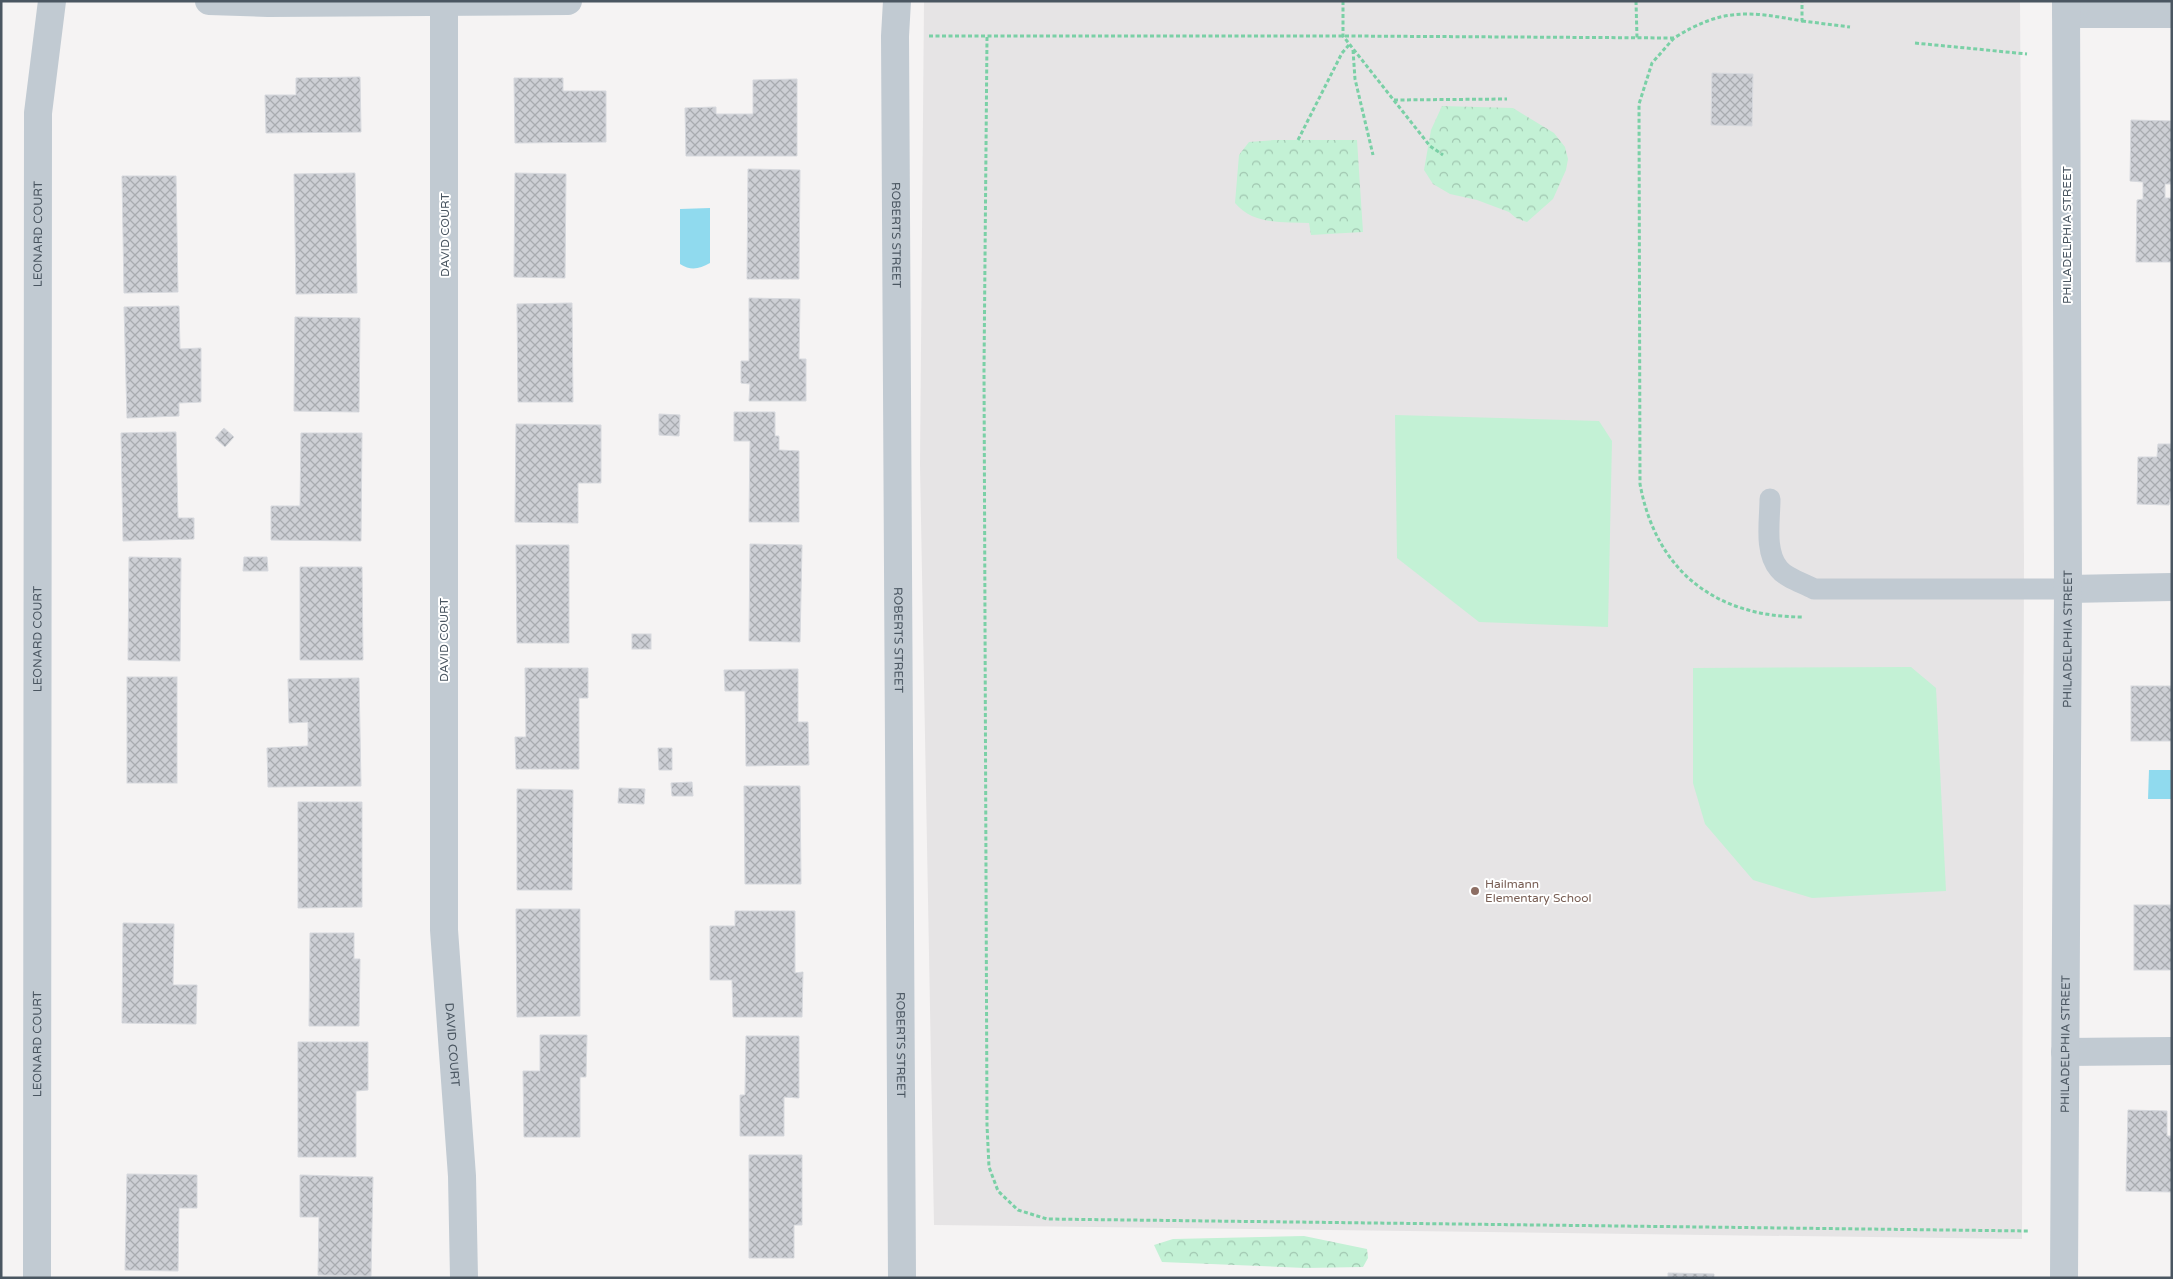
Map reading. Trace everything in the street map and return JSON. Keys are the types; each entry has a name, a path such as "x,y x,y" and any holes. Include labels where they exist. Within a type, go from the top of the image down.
{"street":[{"name":"LEONARD COURT","path":"37,1278 38,113 52,1"},
{"path":"209,1 268,3 568,1"},
{"name":"ROBERTS STREET","path":"897,1 902,1278"},
{"name":"DAVID COURT","path":"444,2 444,930 462,1176 464,1278"},
{"path":"2066,8 2172,14"},
{"name":"PHILADELPHIA STREET","path":"2064,1278 2068,589 2066,8"},
{"path":"2068,589 2172,587"},
{"path":"2065,1052 2172,1051"}],"lane":[{"path":"1770,499 1772,559 1780,571 1814,589 2068,589"}],"path":[{"path":"1343,1 1342,36 1430,146 1443,155"},
{"path":"1636,1 1637,38"},
{"path":"1802,1 1802,20"},
{"path":"1804,617 1763,615 1740,609 1719,600 1700,588 1666,554 1656,538 1644,507 1640,484 1639,104 1652,63 1674,38 1712,18 1737,14 1762,14 1850,28"},
{"path":"930,36 1674,38"},
{"path":"987,37 984,370 986,1125 990,1167 998,1191 1018,1210 1047,1219 2028,1231"},
{"path":"1915,43 2027,54"},
{"path":"1298,140 1342,53 1349,45"},
{"path":"1353,49 1355,79 1373,155"},
{"path":"1393,100 1507,99"}],"shaded area":[{"name":"Hailmann Elementary School","path":"924,1 2020,1 2024,558 2022,1239 934,1225 920,465"}],"green space":[{"path":"1442,106 1513,108 1554,133 1565,147 1568,159 1566,170 1553,199 1527,222 1516,218 1509,212 1477,200 1450,194 1433,184 1424,170 1431,130"},
{"path":"1274,140 1357,140 1363,232 1311,235 1309,223 1259,219 1242,210 1235,203 1239,155 1249,142"},
{"path":"1395,415 1599,421 1612,441 1608,627 1479,622 1397,558"},
{"path":"1911,667 1936,688 1946,891 1812,898 1753,880 1705,824 1693,783 1693,668"},
{"path":"1304,1236 1367,1249 1368,1258 1363,1267 1305,1268 1162,1262 1154,1245 1173,1239"}],"water":[{"path":"710,208 710,263 702,267 688,268 680,264 680,209"},
{"path":"2149,770 2172,770 2172,799 2148,799"}],"building":[{"path":"1712,73 1753,74 1752,126 1711,125"},
{"path":"360,77 361,132 266,133 265,95 296,95 296,78"},
{"path":"514,78 563,78 563,91 606,91 606,142 515,143"},
{"path":"797,79 797,156 686,156 685,108 716,107 716,114 753,114 753,80"},
{"path":"2131,120 2172,121 2172,184 2165,184 2165,198 2172,198 2172,262 2136,262 2137,200 2143,199 2143,182 2130,181"},
{"path":"748,169 800,170 799,279 747,279"},
{"path":"355,173 357,293 296,294 294,174"},
{"path":"515,173 566,174 565,278 514,277"},
{"path":"122,176 176,176 178,292 124,293"},
{"path":"749,298 800,299 799,359 806,359 806,401 749,401 750,384 741,383 741,361 749,361"},
{"path":"572,303 573,402 518,402 517,304"},
{"path":"179,306 180,349 201,348 201,402 179,403 179,416 127,418 124,307"},
{"path":"295,317 360,318 359,412 294,411"},
{"path":"734,412 775,412 775,436 779,436 779,450 799,451 799,522 749,522 750,441 734,441"},
{"path":"659,414 680,415 679,436 659,435"},
{"path":"516,424 601,425 601,483 578,483 578,523 515,522"},
{"path":"224,428 234,437 225,447 215,438"},
{"path":"176,432 178,518 194,518 194,539 123,541 121,433"},
{"path":"301,433 362,433 361,541 271,540 271,506 300,506"},
{"path":"2158,444 2172,444 2172,486 2169,505 2137,504 2138,457 2157,457"},
{"path":"750,544 802,545 800,642 749,641"},
{"path":"516,545 569,545 569,643 517,643"},
{"path":"129,557 181,558 180,661 128,660"},
{"path":"244,557 267,557 268,571 243,571"},
{"path":"300,567 362,567 363,660 300,660"},
{"path":"632,634 651,634 651,649 632,649"},
{"path":"525,668 588,668 588,698 579,698 579,769 516,769 515,737 526,737"},
{"path":"798,669 798,722 808,722 809,765 746,766 745,691 725,691 724,670"},
{"path":"127,677 177,677 177,783 127,783"},
{"path":"359,678 361,786 268,787 267,748 308,746 308,722 289,723 288,679"},
{"path":"2131,686 2172,686 2172,741 2131,741"},
{"path":"658,748 672,748 672,770 659,770"},
{"path":"692,782 693,796 672,796 671,783"},
{"path":"744,786 800,786 801,884 745,884"},
{"path":"619,788 645,789 644,804 618,803"},
{"path":"517,789 573,790 572,890 517,890"},
{"path":"298,802 362,802 362,907 298,908"},
{"path":"2134,905 2172,905 2172,970 2134,970"},
{"path":"516,909 580,909 580,1016 517,1017"},
{"path":"735,911 795,911 795,973 803,972 802,1017 733,1017 732,980 710,980 710,926 735,926"},
{"path":"123,923 174,924 173,985 197,985 196,1024 122,1023"},
{"path":"310,933 354,933 354,959 360,959 359,1026 309,1026"},
{"path":"540,1035 587,1035 586,1077 580,1077 580,1137 524,1137 523,1071 540,1071"},
{"path":"746,1036 799,1036 799,1098 784,1097 784,1136 740,1136 740,1095 745,1095"},
{"path":"298,1042 368,1042 368,1090 356,1091 356,1157 298,1157"},
{"path":"2128,1110 2167,1111 2167,1136 2172,1136 2172,1192 2126,1191"},
{"path":"749,1155 802,1155 802,1225 794,1225 794,1258 749,1258"},
{"path":"127,1174 197,1175 197,1208 179,1208 178,1271 125,1270"},
{"path":"300,1175 373,1177 371,1276 318,1275 319,1217 300,1217"},
{"path":"1668,1273 1714,1274 1714,1278 1668,1278"}],"place":[{"name":"Hailmann Elementary School","path":"1475,891"}]}
